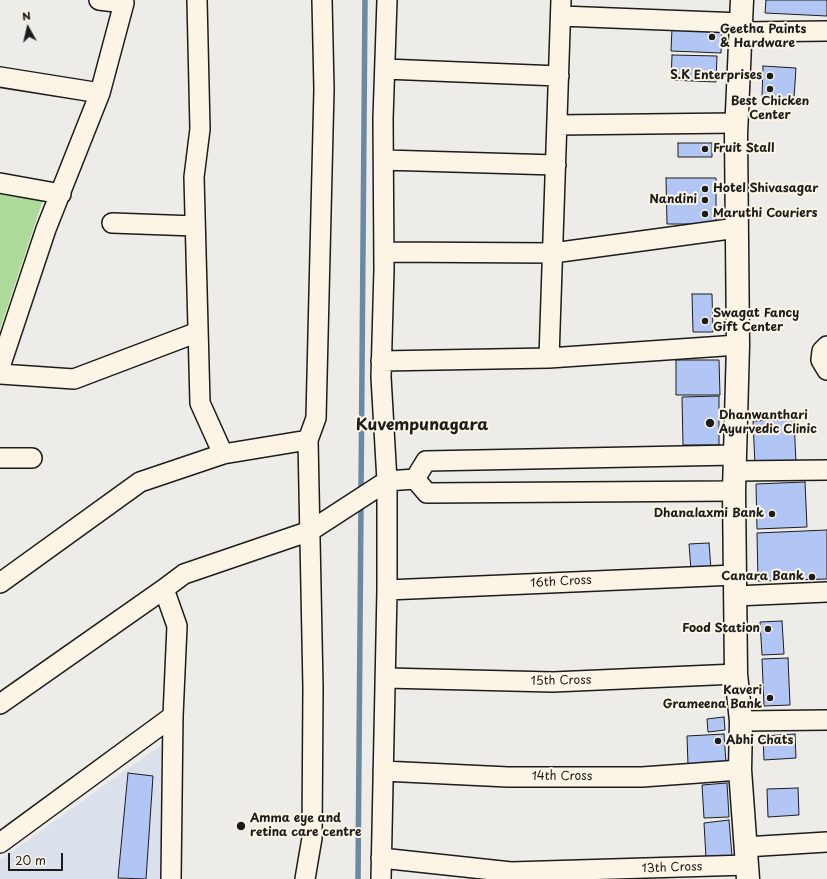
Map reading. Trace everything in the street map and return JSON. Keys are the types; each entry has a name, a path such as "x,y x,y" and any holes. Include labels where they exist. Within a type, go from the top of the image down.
{"street":[{"path":"0,367 46,229 100,93 124,3 99,0"},
{"path":"197,0 200,129 194,177 200,402 223,454"},
{"path":"305,879 312,838 314,688 308,440 316,418 323,96 322,0"},
{"path":"381,879 387,590 381,485 381,361 387,0"},
{"path":"742,0 737,123 738,345 735,472 735,585 736,674 741,721 740,770 747,864"},
{"path":"549,358 554,253 561,8 741,28 827,31"},
{"path":"385,69 559,76"},
{"path":"0,77 100,93"},
{"path":"557,125 737,123"},
{"path":"384,160 556,165"},
{"path":"0,183 60,194"},
{"path":"112,223 195,226"},
{"path":"384,252 554,253 737,228"},
{"path":"0,374 74,379 198,332"},
{"path":"381,361 549,358 738,345"},
{"path":"827,346 822,351 821,360 827,370"},
{"path":"0,583 140,482 223,454 308,440"},
{"path":"0,458 32,458"},
{"path":"0,704 184,574 310,531 381,485 415,479 426,461 735,472"},
{"path":"415,479 427,493 735,472 827,470"},
{"name":"16th Cross","path":"387,590 735,585 827,592"},
{"path":"164,589 177,626 173,716 171,879"},
{"name":"15th Cross","path":"386,678 553,682 736,674"},
{"path":"0,843 173,716"},
{"path":"741,721 827,720"},
{"name":"14th Cross","path":"383,771 508,777 642,777 740,770"},
{"name":"13th Cross","path":"381,858 511,872 747,864 827,842"}],"shaded area":[{"path":"161,745 161,879 0,879 0,860"}],"green space":[{"path":"0,191 44,197 0,329"}],"building":[{"path":"766,0 827,0 827,16 765,13"},
{"path":"672,28 722,30 721,53 671,51"},
{"path":"672,55 717,56 716,82 671,80"},
{"path":"763,66 796,68 794,98 762,97"},
{"path":"678,143 712,143 712,157 678,157"},
{"path":"666,178 716,178 716,224 667,224"},
{"path":"692,294 712,294 713,332 693,332"},
{"path":"676,360 719,360 720,395 676,395"},
{"path":"719,396 719,445 683,445 682,397"},
{"path":"794,419 796,463 755,465 753,421"},
{"path":"805,482 807,527 757,529 756,484"},
{"path":"827,530 827,579 758,581 757,533"},
{"path":"709,543 711,569 691,570 689,544"},
{"path":"782,621 784,654 762,655 760,622"},
{"path":"788,658 790,705 764,706 762,659"},
{"path":"724,717 725,730 708,732 707,719"},
{"path":"724,734 726,763 688,765 687,736"},
{"path":"795,734 796,758 764,760 763,736"},
{"path":"128,773 153,776 146,879 118,878"},
{"path":"727,783 729,817 704,818 702,785"},
{"path":"798,788 799,815 768,817 767,789"},
{"path":"729,820 732,856 706,858 704,823"}],"waterway":[{"path":"361,493 365,0"},
{"path":"358,879 361,503"}],"place":[{"name":"Geetha Paints & Hardware","path":"712,37"},
{"name":"S.K Enterprises","path":"770,76"},
{"name":"Best Chicken Center","path":"770,89"},
{"name":"Fruit Stall","path":"705,149"},
{"name":"Hotel Shivasagar","path":"705,189"},
{"name":"Nandini","path":"705,200"},
{"name":"Maruthi Couriers","path":"705,214"},
{"name":"Swagat Fancy Gift Center","path":"705,321"},
{"name":"Dhanwanthari Ayurvedic Clinic","path":"710,423"},
{"name":"Dhanalaxmi Bank","path":"772,514"},
{"name":"Canara Bank","path":"812,577"},
{"name":"Food Station","path":"768,629"},
{"name":"Kaveri Grameena Bank","path":"770,698"},
{"name":"Abhi Chats","path":"718,741"},
{"name":"Amma eye and retina care centre","path":"241,826"}],"district":[{"name":"Kuvempunagara","path":"422,426"}]}
